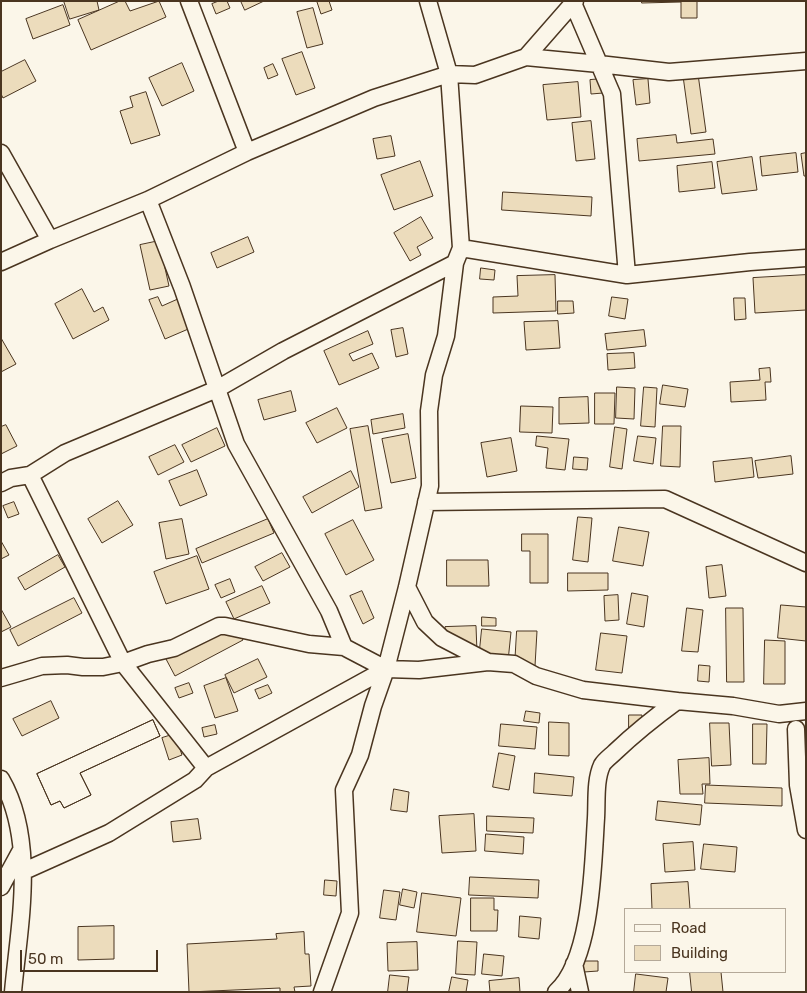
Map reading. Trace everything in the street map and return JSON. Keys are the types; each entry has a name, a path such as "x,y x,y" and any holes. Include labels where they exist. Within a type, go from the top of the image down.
{"street":[{"path":"189,1 247,152"},
{"path":"322,992 350,913 344,790 360,755 373,706 386,669 430,486 429,412 434,375 446,336 458,255 450,74 428,1"},
{"path":"526,57 574,2 612,94 627,275"},
{"path":"1,262 148,200 247,152 374,98 450,74 474,75 526,57 669,72 806,61"},
{"path":"1,153 50,240"},
{"path":"148,200 182,287 236,444 329,611 344,647"},
{"path":"1,483 11,478 30,475 65,453 217,389 282,351 458,255 627,275 806,258"},
{"path":"30,475 124,663 206,768"},
{"path":"426,502 665,499 806,563"},
{"path":"407,587 425,622 442,638 488,662"},
{"path":"3,679 42,666 102,667 124,663 148,654 174,648 219,626 225,626 309,644 344,647 386,669 419,670 488,662 514,664 536,676 583,690 734,706 779,714 806,710"},
{"path":"22,872 109,833 194,780 206,768 386,669"},
{"path":"556,992 574,964 584,932 592,881 598,782 602,764 635,732 677,701"},
{"path":"779,714 801,732 798,785 806,830"},
{"path":"1,779 10,794 22,838 22,893 12,992"},
{"path":"1,887 22,850"},
{"path":"574,964 580,992"}],"building":[{"path":"64,1 97,1 99,10 70,19"},
{"path":"120,1 125,1 130,11 159,1 166,17 91,50 78,20"},
{"path":"219,1 227,1 230,8 216,14 212,4"},
{"path":"241,1 264,1 245,10"},
{"path":"329,1 332,10 321,14 317,2"},
{"path":"642,1 697,1 697,18 681,18 681,2 642,3"},
{"path":"63,5 70,25 33,39 26,19"},
{"path":"313,8 323,44 307,48 297,12"},
{"path":"302,52 315,88 296,95 282,59"},
{"path":"25,60 36,81 3,98 1,94 1,72"},
{"path":"182,63 194,91 162,106 149,78"},
{"path":"273,64 278,75 268,79 264,68"},
{"path":"698,74 706,132 691,134 683,76"},
{"path":"602,79 603,93 591,94 590,80"},
{"path":"648,79 650,103 636,105 633,80"},
{"path":"578,82 581,117 547,120 543,85"},
{"path":"146,92 160,135 131,144 120,111 133,107 130,97"},
{"path":"591,121 595,159 576,161 572,123"},
{"path":"676,135 677,143 713,139 715,154 639,161 637,139"},
{"path":"391,136 395,156 377,159 373,139"},
{"path":"796,153 798,172 762,176 760,157"},
{"path":"806,153 806,176 804,176 801,154"},
{"path":"752,157 757,190 722,194 717,162"},
{"path":"420,161 433,196 394,210 381,175"},
{"path":"712,162 715,188 679,192 677,166"},
{"path":"503,192 592,197 591,216 502,210"},
{"path":"421,217 433,238 417,247 421,255 410,261 394,233"},
{"path":"248,237 254,252 217,268 211,253"},
{"path":"159,241 169,286 150,290 140,245"},
{"path":"481,268 495,270 494,280 480,279"},
{"path":"555,275 556,311 493,313 493,297 518,296 517,276"},
{"path":"806,275 806,310 755,313 753,278"},
{"path":"82,289 94,312 103,307 109,320 73,339 55,304"},
{"path":"158,297 162,306 180,298 193,327 165,339 149,300"},
{"path":"612,297 628,299 625,319 609,316"},
{"path":"734,298 745,298 746,319 735,320"},
{"path":"558,301 573,301 574,313 558,314"},
{"path":"558,321 560,348 526,350 524,322"},
{"path":"403,328 408,354 396,357 391,330"},
{"path":"644,330 646,346 607,350 605,334"},
{"path":"368,331 373,344 349,354 353,361 372,353 379,368 339,385 324,351"},
{"path":"1,338 16,364 1,372"},
{"path":"634,353 635,368 608,370 607,354"},
{"path":"770,368 771,382 765,382 766,400 731,402 730,382 760,380 759,369"},
{"path":"663,385 688,389 685,407 660,404"},
{"path":"617,387 635,388 634,419 616,418"},
{"path":"644,387 657,388 655,427 641,426"},
{"path":"291,391 296,411 264,420 258,400"},
{"path":"595,393 615,393 614,424 595,424"},
{"path":"588,397 589,423 559,424 559,398"},
{"path":"521,406 553,407 552,433 520,432"},
{"path":"337,408 347,428 317,443 306,423"},
{"path":"403,414 405,428 373,434 371,420"},
{"path":"6,425 17,446 1,454 1,427"},
{"path":"368,426 382,508 365,511 350,429"},
{"path":"663,426 681,426 680,467 661,466"},
{"path":"615,427 627,429 622,469 610,467"},
{"path":"217,428 225,446 191,462 182,445"},
{"path":"408,434 416,478 391,483 382,439"},
{"path":"537,436 569,439 565,470 546,468 548,448 536,446"},
{"path":"638,436 656,438 653,464 634,461"},
{"path":"511,438 517,471 487,477 481,443"},
{"path":"175,445 184,462 158,475 149,457"},
{"path":"791,456 793,474 758,478 755,461"},
{"path":"574,457 588,458 587,470 573,469"},
{"path":"752,458 754,477 715,482 713,462"},
{"path":"197,470 207,495 180,506 169,481"},
{"path":"351,471 359,487 312,513 303,497"},
{"path":"118,501 133,525 102,543 88,519"},
{"path":"14,502 19,514 8,518 3,506"},
{"path":"578,517 592,518 588,562 573,560"},
{"path":"182,519 189,554 166,559 159,523"},
{"path":"268,519 274,533 202,563 196,549"},
{"path":"353,520 374,560 346,575 325,534"},
{"path":"619,527 649,532 643,566 613,561"},
{"path":"522,534 548,534 548,583 530,583 530,551 522,551"},
{"path":"1,541 9,555 1,559"},
{"path":"282,553 290,567 263,581 255,567"},
{"path":"58,555 65,567 25,590 18,578"},
{"path":"197,556 209,589 166,604 154,572"},
{"path":"447,560 488,560 489,586 447,586"},
{"path":"722,565 726,596 709,598 706,567"},
{"path":"568,573 608,573 608,590 568,591"},
{"path":"230,579 235,592 221,598 215,585"},
{"path":"262,586 270,603 234,619 226,602"},
{"path":"362,591 374,618 363,624 350,596"},
{"path":"632,593 648,596 644,627 627,624"},
{"path":"618,595 619,620 605,621 604,596"},
{"path":"74,598 82,613 18,646 10,630"},
{"path":"781,605 806,607 806,641 778,638"},
{"path":"687,608 703,610 698,652 682,651"},
{"path":"726,608 743,608 744,682 727,682"},
{"path":"1,609 11,627 1,632"},
{"path":"482,617 496,618 496,626 482,626"},
{"path":"234,624 243,640 175,676 166,659"},
{"path":"476,626 477,652 469,652 468,642 445,642 445,627"},
{"path":"482,629 511,632 507,671 478,669"},
{"path":"517,631 537,631 535,666 515,665"},
{"path":"601,633 627,636 622,673 596,670"},
{"path":"765,640 785,641 785,684 764,684"},
{"path":"258,659 267,677 234,693 225,675"},
{"path":"699,665 710,666 709,682 698,681"},
{"path":"226,678 238,711 215,718 204,686"},
{"path":"189,683 193,693 179,698 175,688"},
{"path":"268,685 272,693 259,699 255,690"},
{"path":"51,701 59,718 22,736 13,719"},
{"path":"526,711 540,713 539,723 524,721"},
{"path":"629,715 642,715 641,733 629,733"},
{"path":"153,720 160,736 80,773 91,795 64,808 60,801 51,805 37,774"},
{"path":"153,720 160,736 80,773 91,795 64,808 60,801 51,805 37,774"},
{"path":"549,722 569,723 569,756 549,755"},
{"path":"710,723 729,723 731,765 712,766"},
{"path":"501,724 537,727 535,749 499,746"},
{"path":"753,724 767,724 766,764 753,764"},
{"path":"215,725 217,734 204,737 202,728"},
{"path":"175,734 182,755 169,760 162,738"},
{"path":"499,753 515,756 509,790 493,787"},
{"path":"709,758 710,784 702,784 703,794 680,794 678,760"},
{"path":"535,773 574,777 572,796 534,793"},
{"path":"706,785 782,788 782,806 705,803"},
{"path":"394,789 409,792 407,812 391,810"},
{"path":"658,801 702,805 700,825 656,820"},
{"path":"474,814 476,851 442,853 439,816"},
{"path":"487,816 534,818 533,833 487,831"},
{"path":"198,819 201,839 173,842 171,822"},
{"path":"486,834 524,837 523,854 485,851"},
{"path":"693,842 695,870 665,872 663,844"},
{"path":"704,844 737,847 735,872 701,869"},
{"path":"470,877 539,880 538,898 469,895"},
{"path":"325,880 337,881 336,896 324,895"},
{"path":"688,882 690,908 652,908 651,884"},
{"path":"403,889 417,892 414,908 400,905"},
{"path":"384,890 400,892 396,920 380,918"},
{"path":"422,893 461,898 456,936 417,932"},
{"path":"471,898 494,898 494,910 498,910 497,931 471,931"},
{"path":"520,916 541,918 539,939 519,937"},
{"path":"114,926 114,959 78,960 78,927"},
{"path":"304,932 305,954 309,954 311,986 294,987 295,992 280,992 280,988 189,992 187,944 277,939 276,934"},
{"path":"458,941 477,942 475,975 456,974"},
{"path":"417,942 418,970 388,971 387,943"},
{"path":"484,954 504,956 502,976 482,974"},
{"path":"583,961 598,961 598,971 584,972"},
{"path":"690,973 721,973 723,992 692,992"},
{"path":"636,974 668,978 666,992 634,992"},
{"path":"390,975 409,977 407,992 388,992"},
{"path":"452,977 468,980 466,992 449,992"},
{"path":"519,978 520,992 490,992 489,981"}]}
